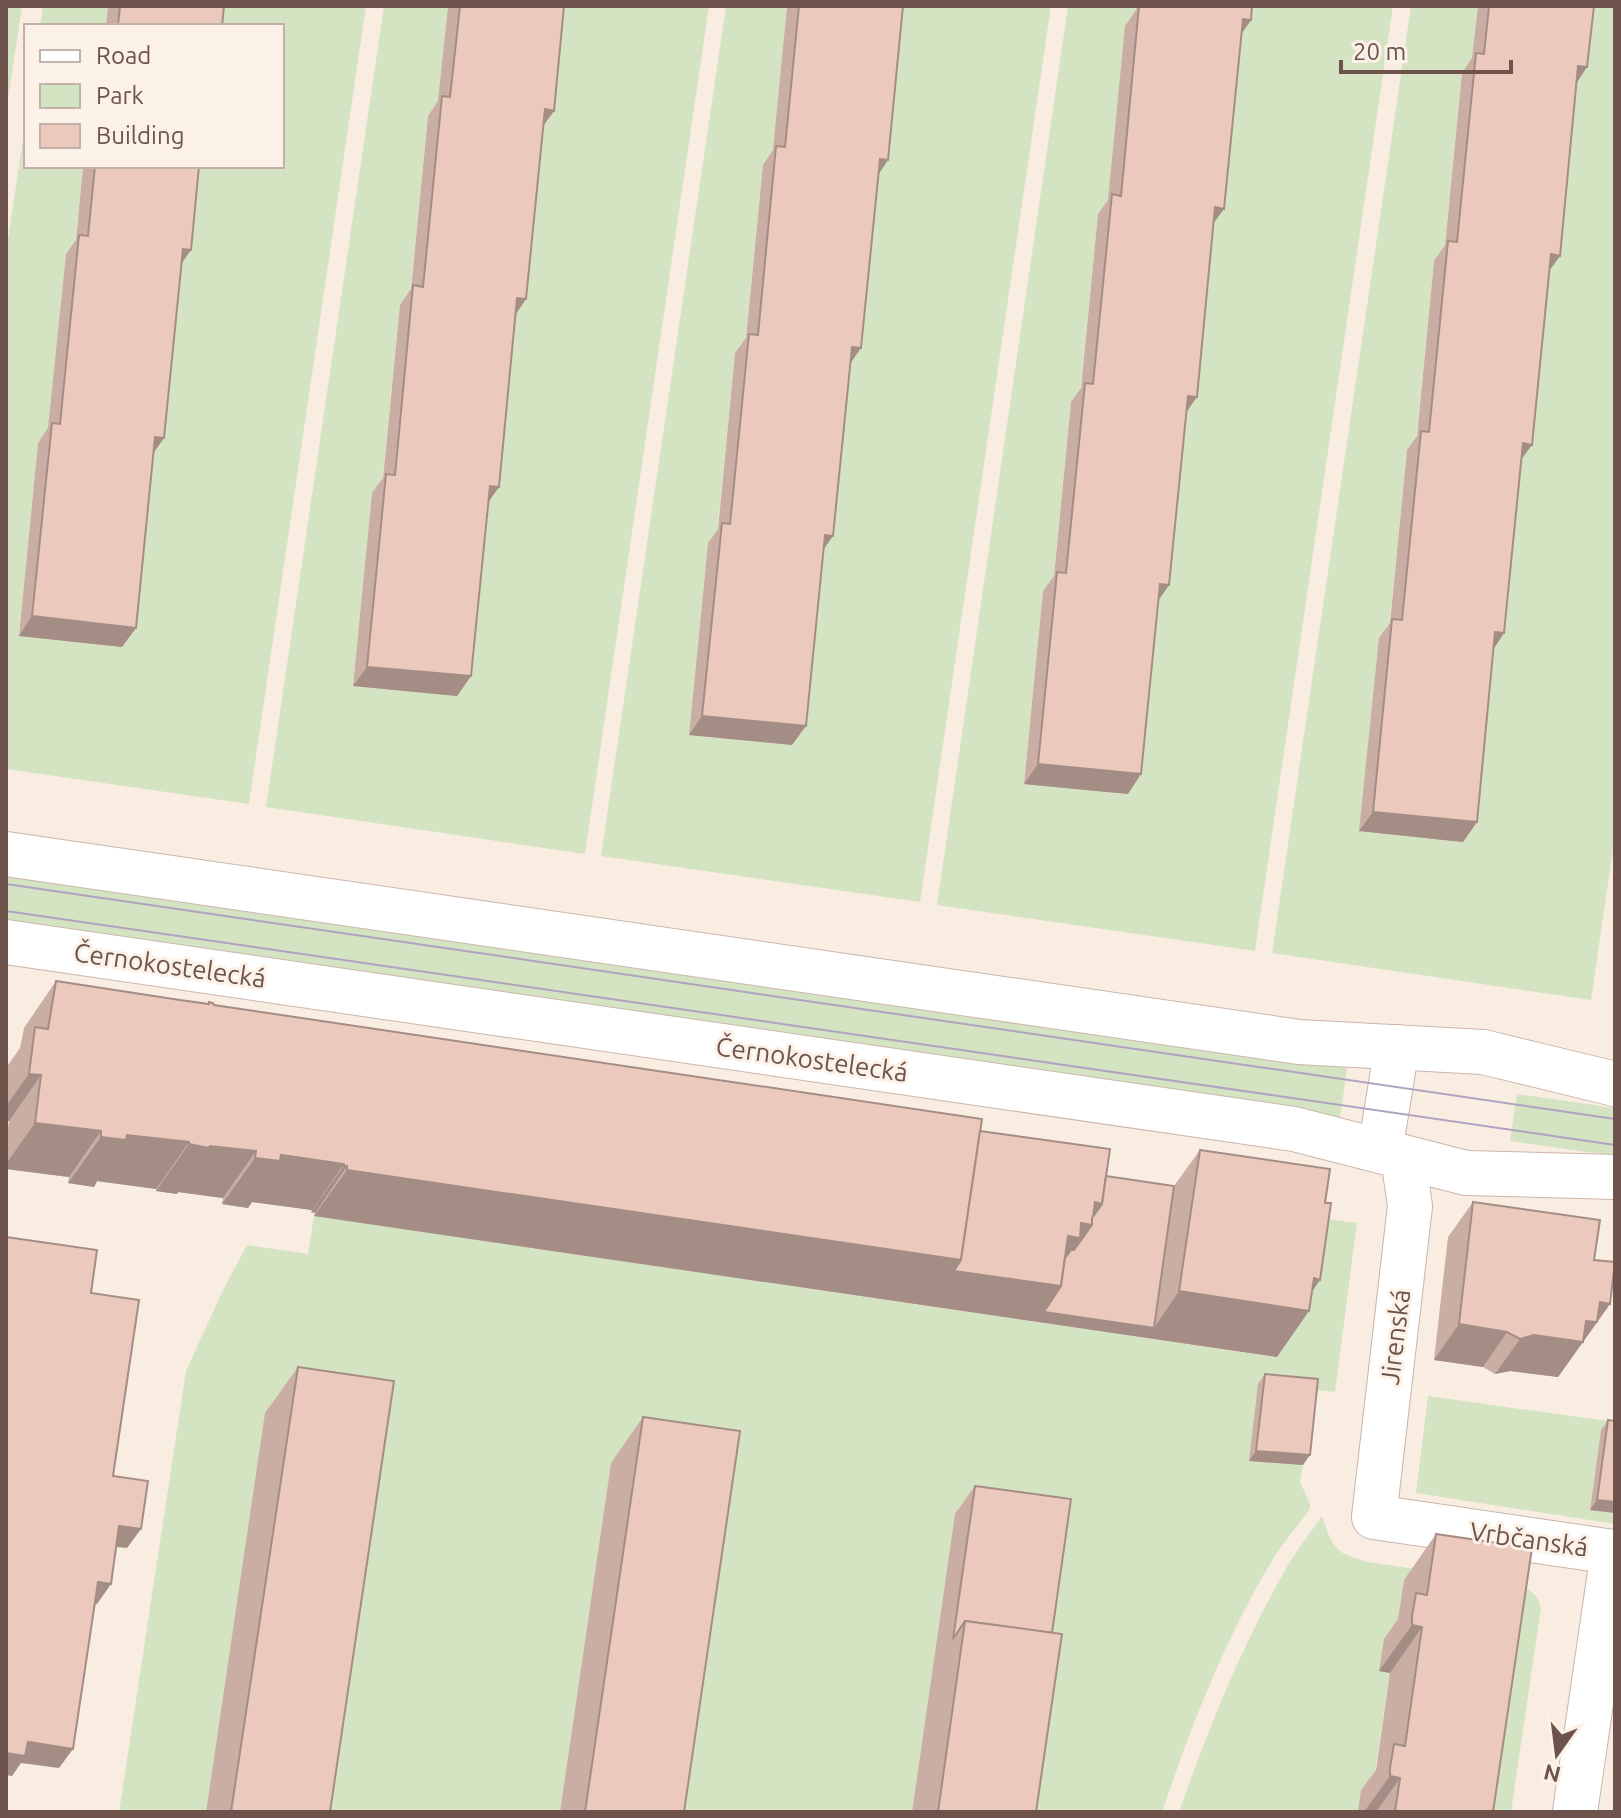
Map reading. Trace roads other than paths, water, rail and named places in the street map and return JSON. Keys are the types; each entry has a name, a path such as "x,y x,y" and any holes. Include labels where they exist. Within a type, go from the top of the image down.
{"main road":[{"path":"6,854 1299,1042 1483,1052 1615,1084"},
{"name":"Černokostelecká","path":"6,942 1294,1129 1466,1173 1615,1177"},
{"name":"Jirenská","path":"1374,1517 1410,1206 1391,1154 1397,1047"},
{"name":"Vrbčanská","path":"1374,1517 1613,1552 1575,1812"}],"tram line":[{"path":"6,884 1615,1119"},
{"path":"6,911 1615,1145"}]}
